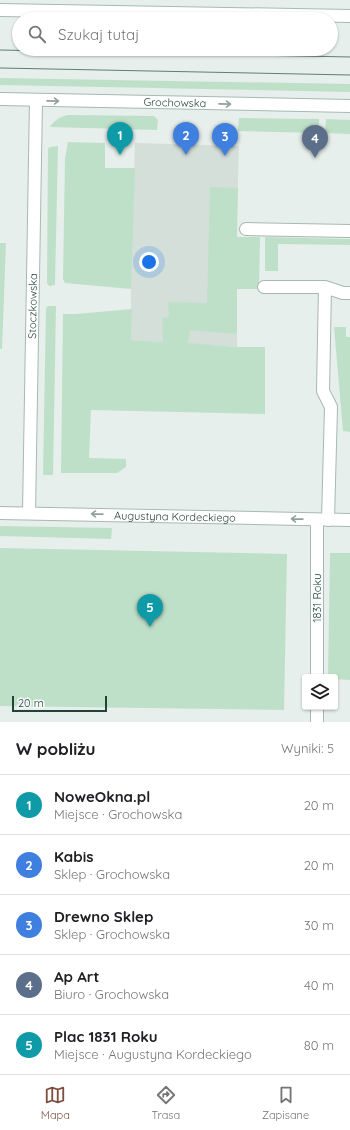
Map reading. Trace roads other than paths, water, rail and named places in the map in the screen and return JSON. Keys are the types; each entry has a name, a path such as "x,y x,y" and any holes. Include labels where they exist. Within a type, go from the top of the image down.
{"street":[{"path":"0,10 117,12"},
{"path":"338,16 350,16"},
{"name":"Grochowska","path":"0,99 350,106"},
{"name":"Stoczkowska","path":"29,513 36,100"},
{"path":"246,229 350,231"},
{"path":"264,287 325,287 344,293 350,293"},
{"name":"1831 Roku","path":"317,674 323,520 331,406 323,391 325,287"},
{"name":"Augustyna Kordeckiego","path":"0,513 350,520"},
{"path":"317,710 317,722"}],"tram line":[{"path":"0,50 12,50"},
{"path":"300,56 350,57"},
{"path":"0,68 350,75"}],"place":[{"name":"NoweOkna.pl","path":"120,155"},
{"name":"Kabis","path":"186,155"},
{"name":"Drewno Sklep","path":"225,156"},
{"name":"Ap Art","path":"315,158"},
{"name":"Plac 1831 Roku","path":"150,627"}]}
